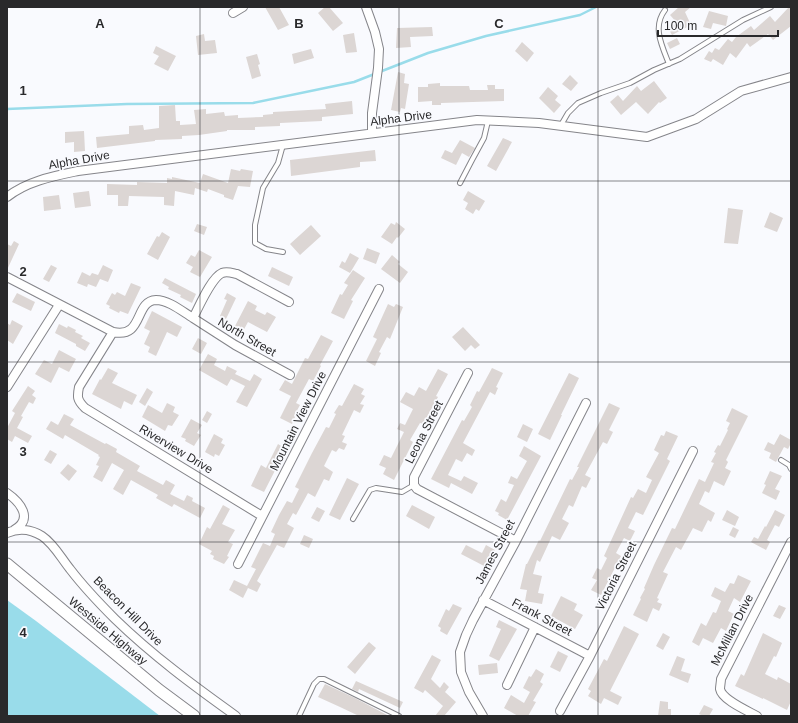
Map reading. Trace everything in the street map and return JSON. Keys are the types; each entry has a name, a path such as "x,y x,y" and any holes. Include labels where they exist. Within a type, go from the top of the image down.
{"main road":[{"name":"Westside Highway","path":"7,564 159,690 194,716"}],"street":[{"path":"233,13 243,7"},
{"path":"366,7 376,32 379,49 372,113 372,133"},
{"name":"Alpha Drive","path":"7,196 35,182 78,170 477,120 539,123 647,136 696,119 742,91 791,77"},
{"path":"193,318 214,279 222,273 228,272 237,274 289,302"},
{"path":"7,277 113,332"},
{"name":"Mountain View Drive","path":"238,564 379,289"},
{"name":"North Street","path":"113,332 120,334 129,332 136,325 148,302 156,300 170,304 235,345 290,375"},
{"path":"7,388 59,305"},
{"name":"Riverview Drive","path":"113,332 79,387 77,396 78,401 85,408 262,516"},
{"name":"Leona Street","path":"414,484 414,477 468,373"},
{"name":"James Street","path":"484,716 469,692 461,672 460,652 466,635 483,600 516,541 586,403"},
{"name":"Victoria Street","path":"560,711 590,656 693,451"},
{"path":"414,484 417,489 516,541"},
{"path":"7,493 17,501 24,515 22,525 10,532"},
{"name":"Beacon Hill Drive","path":"10,532 23,530 34,532 46,540 70,570 110,613 139,641 168,666 236,716"},
{"name":"McMillan Drive","path":"757,716 732,702 724,695 720,689 721,679 791,542"},
{"name":"Frank Street","path":"483,600 590,656"},
{"path":"507,685 536,627"}],"lane":[{"path":"561,126 568,113 578,103 601,93 630,84 690,53 743,20 771,7"},
{"path":"665,10 660,16 658,27 659,39 669,64"},
{"path":"460,183 484,138 488,121"},
{"path":"283,144 278,164 263,188 255,225 255,243 266,249 283,252"},
{"path":"781,460 789,465 791,469"},
{"path":"353,519 370,490 376,488 402,492 414,484"},
{"path":"299,716 314,684 319,679 324,679 399,716"}],"water":[{"path":"7,600 36,621 160,716 7,716"}],"building":[{"path":"265,7 279,7 289,25 278,30"},
{"path":"325,7 329,7 343,23 333,31 318,13"},
{"path":"679,7 691,7 685,12 691,25 672,35 668,28 677,23 670,15"},
{"path":"789,7 791,7 791,26 773,40 768,34 750,47 747,43 736,58 730,53 723,65 713,59 711,62 704,59 709,51 712,53 715,48 719,50 728,39 732,42 736,37 751,26 754,30 770,16 775,22"},
{"path":"709,11 728,16 726,26 713,23 711,29 703,27"},
{"path":"432,27 433,36 410,37 411,47 396,48 397,28"},
{"path":"354,33 357,52 346,53 343,35"},
{"path":"204,34 205,41 215,40 217,53 198,55 196,36"},
{"path":"677,38 680,44 670,49 667,43"},
{"path":"522,42 534,53 527,62 515,51"},
{"path":"156,46 176,56 168,71 154,64 159,56 153,53"},
{"path":"311,49 314,58 294,64 292,54"},
{"path":"257,54 261,76 252,79 246,57"},
{"path":"398,72 405,74 404,83 409,84 405,109 401,108 400,112 391,110"},
{"path":"570,75 578,83 571,91 562,84"},
{"path":"654,81 667,98 660,103 659,102 648,114 636,102 621,115 610,102 618,95 623,101 637,86 641,91"},
{"path":"440,83 440,86 469,86 470,90 488,90 487,85 495,85 495,89 504,89 504,101 441,103 441,105 432,105 432,101 418,102 418,87 428,87 428,84"},
{"path":"548,87 558,96 555,100 561,105 554,113 539,98"},
{"path":"352,101 353,114 322,117 322,121 280,123 280,126 255,127 255,130 227,130 199,135 182,136 182,139 155,140 97,148 96,137 129,134 129,126 143,125 144,130 159,128 159,106 175,105 176,121 180,121 180,125 196,124 194,110 206,109 206,114 224,112 225,116 238,115 238,118 263,117 263,115 273,114 273,112 326,109 325,104"},
{"path":"84,131 85,151 74,152 74,142 65,143 65,132"},
{"path":"503,138 512,142 496,171 487,166"},
{"path":"460,140 475,148 469,157 462,153 456,165 441,158 445,150 452,153"},
{"path":"375,150 376,161 360,162 360,167 291,176 290,160"},
{"path":"231,169 253,171 250,187 238,186 233,200 208,189 207,192 195,188 194,195 175,191 174,206 164,205 164,197 129,196 128,206 118,206 118,195 107,195 107,184 137,185 137,182 167,183 167,178 172,179 172,177 200,183 203,174 228,183"},
{"path":"89,191 91,206 75,208 73,193"},
{"path":"468,191 485,201 479,211 476,209 473,214 465,209 468,203 463,200"},
{"path":"59,195 61,209 44,211 43,197"},
{"path":"728,208 743,210 738,244 724,243"},
{"path":"770,212 783,218 777,232 764,227"},
{"path":"396,222 405,229 392,244 381,237 391,223 395,225"},
{"path":"197,224 207,227 204,235 194,231"},
{"path":"311,225 321,236 300,255 290,244"},
{"path":"162,232 170,237 158,260 147,254 157,236 159,237"},
{"path":"14,241 19,244 7,270 7,244 11,246"},
{"path":"367,248 380,253 376,264 363,259"},
{"path":"199,250 212,257 200,277 190,272 193,267 186,263 191,255 195,257"},
{"path":"350,253 359,258 350,273 339,267 342,261 345,263"},
{"path":"392,255 400,262 398,264 408,272 400,283 381,269"},
{"path":"51,265 57,268 49,282 43,279"},
{"path":"103,265 113,270 108,282 100,279 96,287 88,284 87,287 77,283 82,272 90,276 92,273 98,275"},
{"path":"272,267 293,277 289,286 268,276"},
{"path":"353,270 365,278 351,300 353,301 344,319 331,313 340,294 342,295 348,285 344,283"},
{"path":"165,278 196,294 192,303 180,297 181,295 168,289 169,287 162,283"},
{"path":"131,283 141,287 128,314 120,311 119,313 109,308 110,306 106,304 112,293 115,295 117,292 125,296"},
{"path":"17,293 35,302 31,311 12,302"},
{"path":"227,293 236,298 226,319 220,316 227,300 224,299"},
{"path":"248,301 257,306 255,310 265,315 267,312 276,317 267,332 248,322 242,333 234,328"},
{"path":"388,304 394,307 396,304 403,307 390,339 387,337 379,352 381,353 375,366 366,361 377,339 373,337"},
{"path":"152,311 182,327 177,337 167,332 156,356 148,352 150,347 144,344 150,331 144,328"},
{"path":"12,320 23,326 13,344 7,340 7,323 10,325"},
{"path":"59,324 76,330 75,332 83,336 81,338 90,343 85,351 76,346 76,344 55,333"},
{"path":"463,327 480,345 475,349 471,345 465,351 452,337"},
{"path":"321,335 333,341 313,381 309,379 296,403 300,405 294,416 295,417 292,424 280,418 291,396 279,390 285,380 292,384 305,358 308,359"},
{"path":"198,338 207,343 201,354 192,349"},
{"path":"59,350 76,359 69,372 59,367 51,383 35,374 44,360 52,364"},
{"path":"208,354 217,359 214,365 225,371 227,366 237,371 235,374 250,381 254,374 262,379 247,407 236,402 245,386 231,379 227,386 199,370"},
{"path":"108,368 118,373 112,383 137,395 132,405 124,401 121,409 92,394"},
{"path":"492,368 503,373 496,387 498,388 495,395 490,392 463,443 475,450 472,456 467,453 462,462 456,459 448,475 461,481 464,476 478,483 472,494 451,483 449,488 431,479 462,420 464,421 472,407 470,405 477,391 479,392"},
{"path":"438,369 448,374 436,396 438,397 423,424 420,423 410,440 413,442 394,480 383,474 386,468 379,465 384,455 391,458 404,432 397,429 400,423 405,425 413,409 400,402 406,392 414,396 419,387 426,391"},
{"path":"569,373 579,378 550,440 538,434"},
{"path":"354,384 364,389 361,394 365,396 360,404 364,405 360,413 354,410 342,435 345,436 342,442 347,444 344,450 339,448 336,452 332,450 324,466 333,472 329,481 324,479 315,497 308,493 296,515 293,513 287,524 294,528 284,548 277,545 257,581 261,584 257,592 248,588 243,598 229,590 234,580 247,586 256,569 251,567 263,543 270,546 275,534 271,532 279,515 287,501 292,503 299,489 295,487 312,453 326,427 329,428 336,414 334,413 339,405 342,406"},
{"path":"28,386 35,391 32,395 36,398 33,404 29,402 21,416 23,417 17,428 32,436 28,443 15,436 12,442 7,439 7,428 15,413 12,411"},
{"path":"147,388 153,392 145,406 139,402"},
{"path":"167,403 175,407 173,412 179,415 172,426 168,425 165,431 142,417 148,405 162,413"},
{"path":"609,403 620,408 609,430 613,432 607,444 603,442 585,475 591,478 586,488 582,486 573,507 569,505 562,519 569,523 560,540 552,536 540,562 537,560 533,574 542,576 538,593 544,594 542,604 525,601 527,590 520,589 526,564 539,540 540,541 570,479 572,480 579,467 577,467"},
{"path":"732,408 748,416 726,460 728,462 725,468 731,471 724,486 714,481 709,493 705,491 699,504 715,513 711,522 708,520 702,532 693,528 681,550 676,547 663,572 668,574 657,598 659,599 657,602 662,604 659,611 653,608 647,622 633,615 654,565 672,528 675,529 699,479 705,482 714,463 711,462 716,453 714,452 718,445 720,446 728,430 727,429 730,423 726,421"},
{"path":"207,411 212,414 207,423 202,420"},
{"path":"64,414 74,419 70,425 117,449 116,452 140,466 137,471 163,485 166,480 175,485 170,494 184,501 187,495 193,498 192,501 205,508 200,518 174,504 172,507 156,498 158,495 131,480 123,495 113,489 124,470 112,463 102,482 93,477 99,466 96,465 100,457 98,456 99,455 65,435 63,439 46,429 51,421 58,425"},
{"path":"191,419 202,425 197,433 201,435 194,446 185,441 186,439 181,437"},
{"path":"523,424 533,429 527,442 517,437"},
{"path":"666,431 678,436 667,459 670,461 643,515 636,512 628,528 635,531 630,541 624,538 616,553 621,556 601,595 591,590 597,580 592,578 597,568 601,570 607,558 604,556 631,497 633,498 638,489 646,493 652,480 646,477 659,453 654,450 661,435 664,436"},
{"path":"214,434 223,439 221,443 225,445 219,456 215,454 214,457 205,452"},
{"path":"780,434 791,440 791,443 788,449 784,447 776,462 769,458 771,453 764,450 768,442 774,445"},
{"path":"278,444 286,449 264,492 251,486 261,465 266,468"},
{"path":"524,446 541,456 507,520 498,515 499,513 495,511 501,499 506,502 514,485 508,483 511,476 517,479 527,461 519,456"},
{"path":"50,450 57,454 51,464 44,460"},
{"path":"68,464 77,471 69,481 60,473"},
{"path":"770,471 782,476 775,489 780,491 776,500 762,493"},
{"path":"347,478 359,484 340,520 329,515"},
{"path":"223,505 230,509 222,524 235,530 228,542 233,544 227,556 229,557 224,564 213,559 214,556 210,554 212,551 199,544 207,527 210,529"},
{"path":"412,505 435,517 429,529 406,516"},
{"path":"317,507 325,511 319,522 311,518"},
{"path":"727,510 739,517 735,526 722,520"},
{"path":"775,510 785,515 779,527 775,525 767,540 770,542 766,550 751,542 754,537 758,539"},
{"path":"733,527 739,530 735,538 729,535"},
{"path":"304,535 313,539 309,548 300,544"},
{"path":"466,545 482,553 486,545 495,550 486,567 461,554"},
{"path":"738,575 751,581 740,602 734,598 728,611 734,614 726,631 721,628 713,643 703,638 699,646 692,642 701,623 706,626 713,612 716,613 721,601 711,596 715,587 725,592 730,583 734,584"},
{"path":"561,596 577,604 574,610 583,615 575,629 551,616"},
{"path":"453,604 462,608 447,635 440,631 441,628 438,626 446,609 449,611"},
{"path":"779,605 786,608 780,619 773,616"},
{"path":"499,620 517,629 499,661 489,656 501,629 496,627"},
{"path":"624,626 639,634 610,691 622,697 618,705 604,698 601,704 588,696 591,691 588,689 604,659 607,661"},
{"path":"663,633 670,637 663,650 656,646"},
{"path":"763,633 782,643 776,657 774,656 765,674 777,680 778,677 791,684 791,701 787,710 735,686 741,674 744,676"},
{"path":"369,642 376,648 355,674 347,667"},
{"path":"558,651 568,656 560,672 550,667"},
{"path":"432,655 441,660 431,679 440,688 444,682 449,687 445,692 456,702 444,716 435,716 443,706 425,690 423,693 414,688"},
{"path":"677,656 685,659 681,671 691,674 688,683 669,675"},
{"path":"497,663 498,673 479,675 478,665"},
{"path":"536,669 544,674 540,682 543,684 533,701 536,702 528,716 518,716 504,708 511,695 524,703 530,692 523,688 529,676 531,677"},
{"path":"356,681 403,702 400,708 359,689 358,692 352,689"},
{"path":"325,684 389,716 359,716 318,697"},
{"path":"660,701 668,702 668,709 671,709 671,716 658,716"},
{"path":"704,705 713,709 709,716 699,714"}],"waterway":[{"path":"7,109 127,104 253,103 354,82 428,53 486,36 580,15 596,7"}]}
